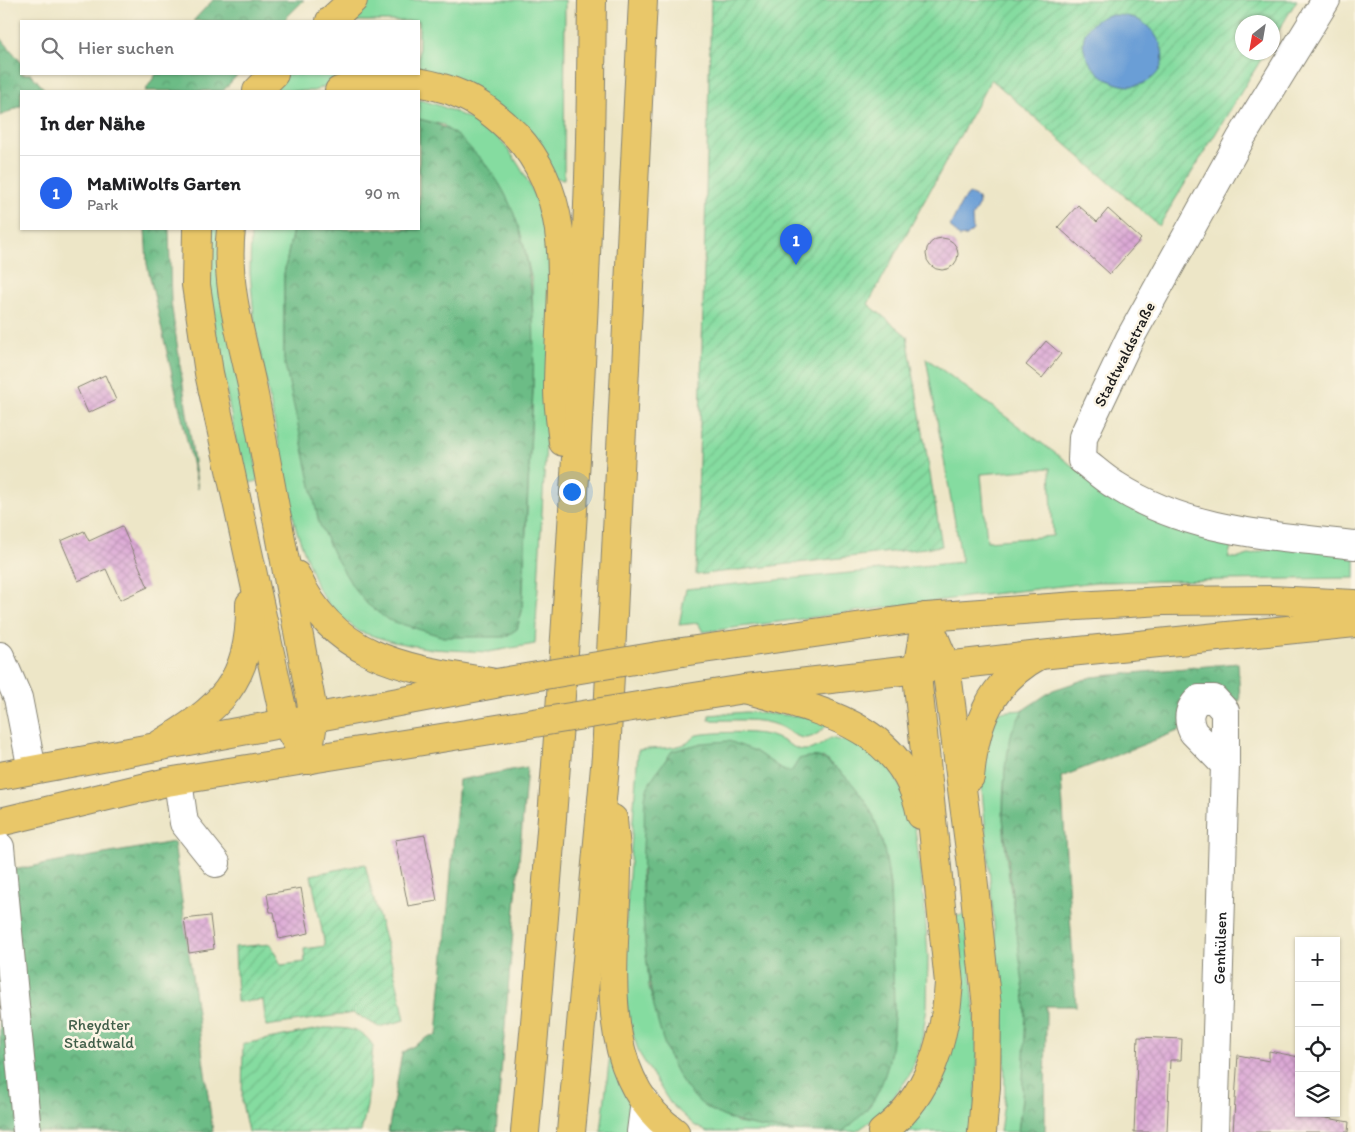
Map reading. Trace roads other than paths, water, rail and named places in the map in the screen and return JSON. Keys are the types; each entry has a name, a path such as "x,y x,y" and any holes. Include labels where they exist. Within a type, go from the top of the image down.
{"main road":[{"path":"331,20 353,0"},
{"path":"525,1132 545,916 572,543 589,202 592,0"},
{"path":"570,1132 606,756 643,0"},
{"path":"258,90 273,75"},
{"path":"342,90 370,82 392,80 416,82 452,91 472,100 509,128 525,145 538,167 552,198 561,238 562,302 558,390 572,543"},
{"path":"197,230 196,284 209,373 285,722 307,760"},
{"path":"231,230 229,247 231,284 236,322 254,392 314,717 307,760"},
{"path":"282,546 311,606 324,622 348,640 364,650 403,665 496,683"},
{"path":"157,746 198,721 213,709 226,695 235,678 248,638 249,555"},
{"path":"0,776 496,683 682,652 926,617 1162,601 1271,600 1355,604"},
{"path":"926,617 946,666 971,858 987,1007 986,1086 982,1132"},
{"path":"882,1132 908,1108 922,1088 943,1034 949,983 917,670 926,617"},
{"path":"0,822 178,781 746,689 1040,655 1355,622"},
{"path":"971,858 970,780 973,749 978,729 1002,684 1011,673 1040,655"},
{"path":"746,689 815,708 844,721 874,738 895,758 907,776 919,804 945,940"},
{"path":"606,756 617,863 614,1006 623,1058 645,1101 675,1132"}],"street":[{"name":"Stadtwaldstraße","path":"1326,0 1242,138 1130,338 1083,437 1082,460 1123,490 1163,510 1187,519 1237,532 1355,545"},
{"path":"0,656 18,698 32,770"},
{"name":"Genhülsen","path":"1214,1132 1225,765"},
{"path":"178,781 184,823 216,864"},
{"path":"0,847 27,1132"},
{"path":"641,1132 645,1101"}],"water":[{"path":"1108,15 1121,15 1142,22 1160,43 1163,59 1161,67 1156,75 1148,81 1132,86 1116,83 1102,76 1091,64 1084,51 1084,37 1091,24"},
{"path":"969,194 978,198 979,204 972,217 973,230 967,236 959,237 950,226 962,202"}],"place":[{"name":"MaMiWolfs Garten","path":"796,265"}],"park label":[{"name":"Rheydter Stadtwald","path":"99,1033"}]}
